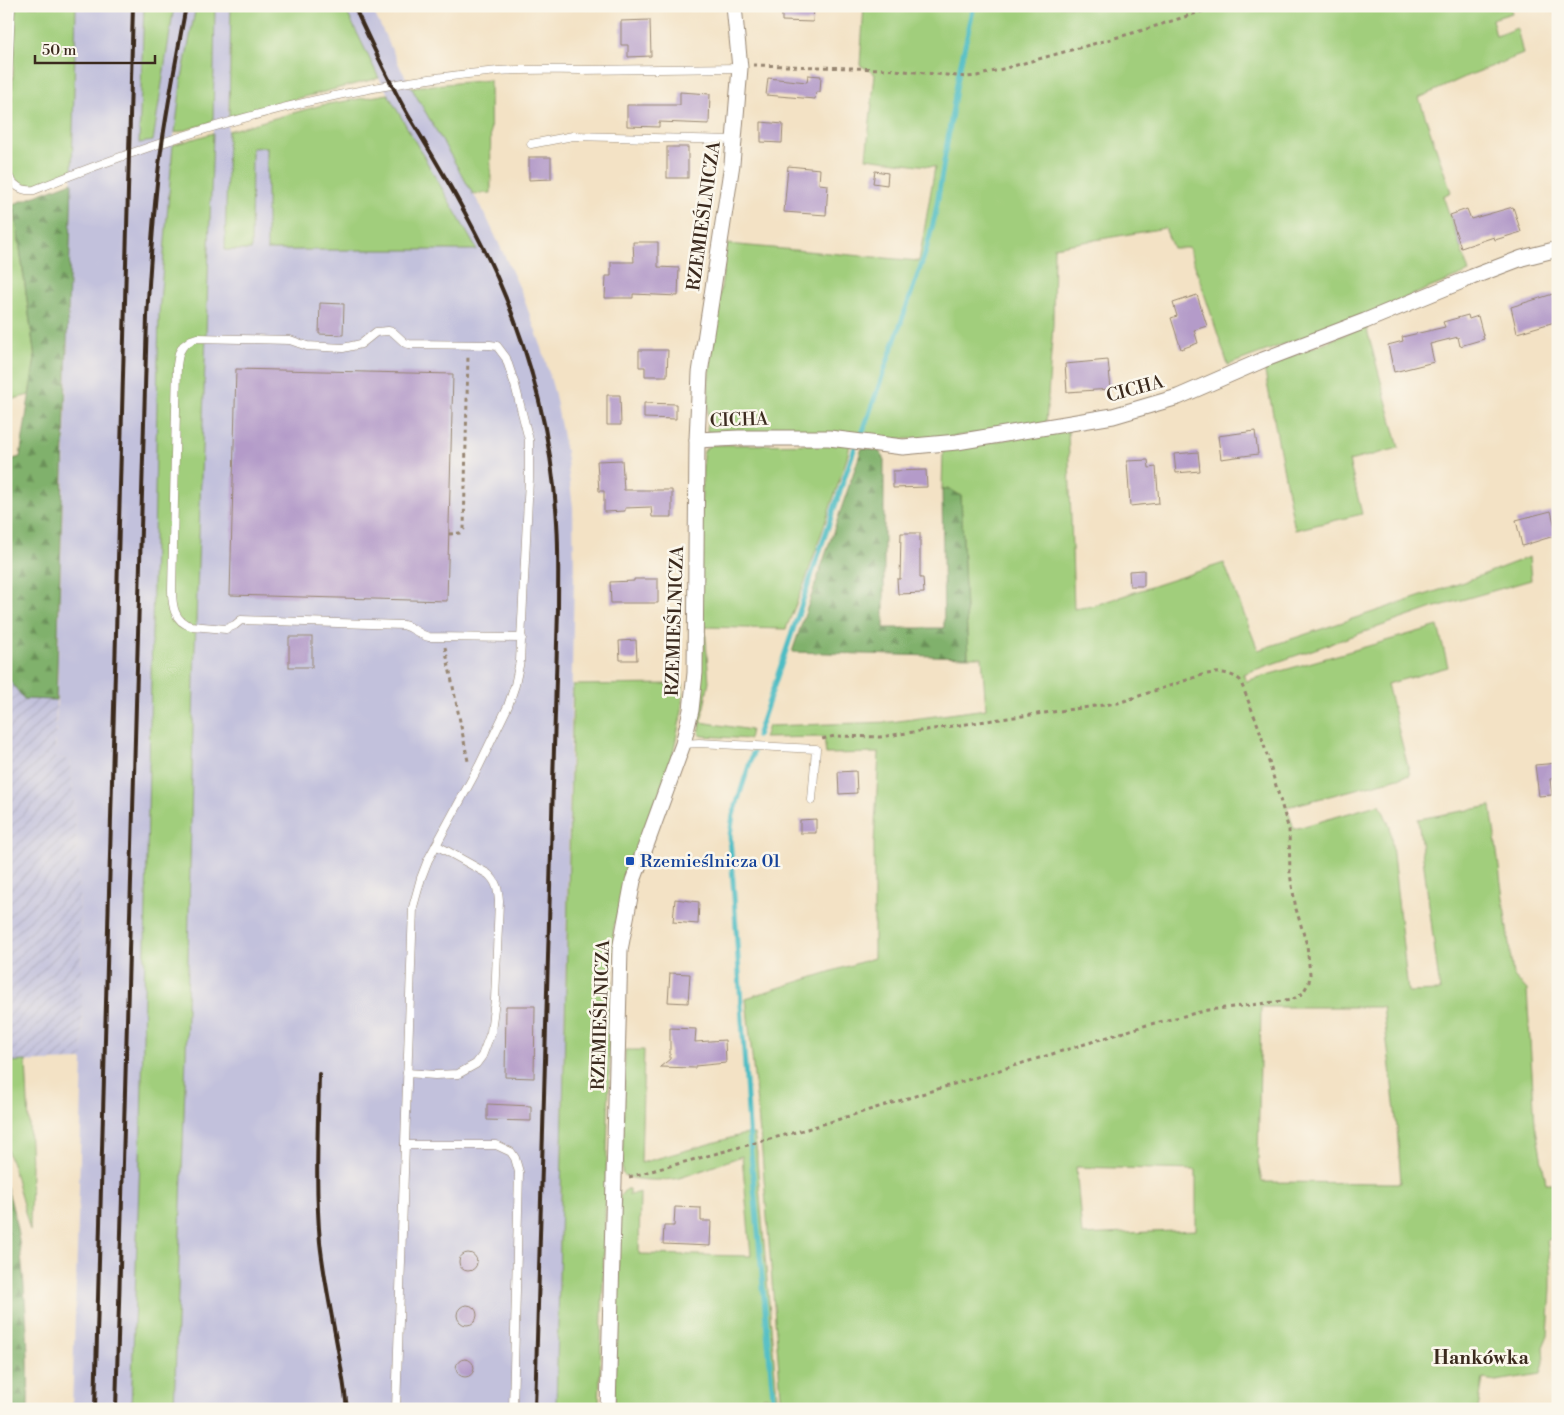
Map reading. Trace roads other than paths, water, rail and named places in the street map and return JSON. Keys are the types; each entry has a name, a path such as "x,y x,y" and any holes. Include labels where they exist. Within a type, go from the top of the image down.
{"street":[{"name":"RZEMIEŚLNICZA","path":"608,1409 620,950 633,881 683,744 691,710 695,673 696,440 700,373 732,164 740,66 734,6"},
{"name":"CICHA","path":"696,440 829,438 904,447 957,442 1113,416 1178,397 1263,360 1472,277 1522,258 1558,249"}],"lane":[{"path":"6,127 12,6"},
{"path":"6,172 11,181 19,188 34,190 111,160 221,125 325,97 392,84 499,71 740,66"},
{"path":"531,144 573,136 734,140"},
{"path":"396,1409 413,907 421,878 436,845 504,715 515,685 522,638 529,440 515,385 506,358 498,346 409,344 388,331 376,332 361,344 343,348 307,346 290,340 197,338 190,340 184,346 179,353 177,365 172,590 174,612 179,620 185,625 226,628 235,625 241,620 403,625 413,628 422,636 522,638"},
{"path":"683,744 699,743 816,749 812,800"},
{"path":"407,1073 447,1076 468,1070 482,1056 491,1032 495,1000 498,888 494,879 488,874 436,845"},
{"path":"405,1145 496,1145 511,1152 516,1158 519,1172 513,1409"}],"waterway":[{"path":"862,434 925,254 935,216 959,71 974,6"},
{"path":"757,736 855,447"},
{"path":"753,753 733,815 730,835 750,1143 774,1409"}],"railway":[{"path":"95,1409 133,6"},
{"path":"116,1409 147,317 159,165 186,6"},
{"path":"354,6 401,102 444,174 477,235 509,306 530,366 538,396 545,427 554,490 558,544 558,609 535,1409"},
{"path":"319,1074 318,1221 326,1284 347,1409"}],"place":[{"name":"Rzemieślnicza 01","path":"630,861"}],"district":[{"name":"Hankówka","path":"1481,1358"}]}
